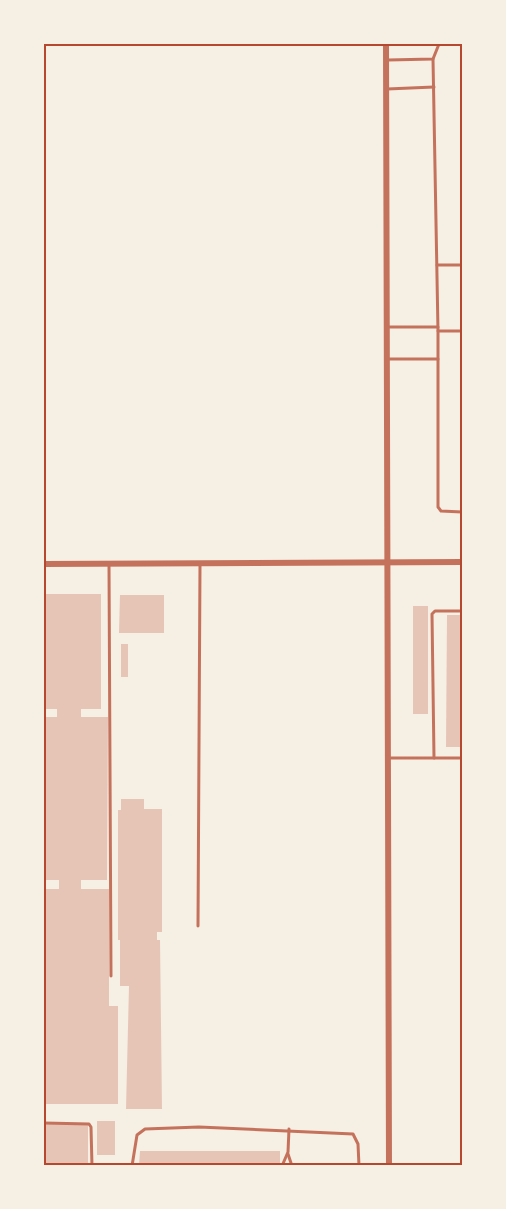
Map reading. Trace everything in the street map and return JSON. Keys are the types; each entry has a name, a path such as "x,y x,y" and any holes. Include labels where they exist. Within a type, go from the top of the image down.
{"street":[{"path":"386,44 389,1166"},
{"path":"44,564 462,562"}],"lane":[{"path":"439,44 433,59 438,329 438,507 441,512 462,512"},
{"path":"386,60 433,59"},
{"path":"386,89 434,87"},
{"path":"437,265 462,265"},
{"path":"386,327 462,331"},
{"path":"387,359 438,359"},
{"path":"109,564 111,976"},
{"path":"198,926 200,564"},
{"path":"434,758 432,614 435,611 462,611"},
{"path":"388,758 462,759"},
{"path":"44,1123 89,1124 92,1166"},
{"path":"132,1166 137,1135 145,1130 199,1127 289,1129 353,1134 358,1144 359,1166"},
{"path":"289,1129 288,1152 292,1166"},
{"path":"282,1166 288,1152"}],"building":[{"path":"44,594 101,594 101,709 81,709 81,717 108,717 107,880 81,880 81,889 109,889 109,1006 118,1006 118,1104 44,1104 44,889 59,889 59,880 44,880 44,717 57,717 57,709 44,709"},
{"path":"120,595 164,595 164,633 119,633"},
{"path":"413,606 428,606 428,714 413,714"},
{"path":"447,615 462,615 462,747 446,747"},
{"path":"121,644 128,644 128,677 121,677"},
{"path":"121,799 144,799 144,809 162,809 162,932 157,932 157,940 160,940 162,1109 126,1109 129,986 120,986 120,940 118,940 118,810 121,810"},
{"path":"97,1121 115,1121 115,1155 97,1155"},
{"path":"44,1124 88,1124 88,1166 44,1166"},
{"path":"140,1151 280,1151 280,1166 139,1166"}]}
